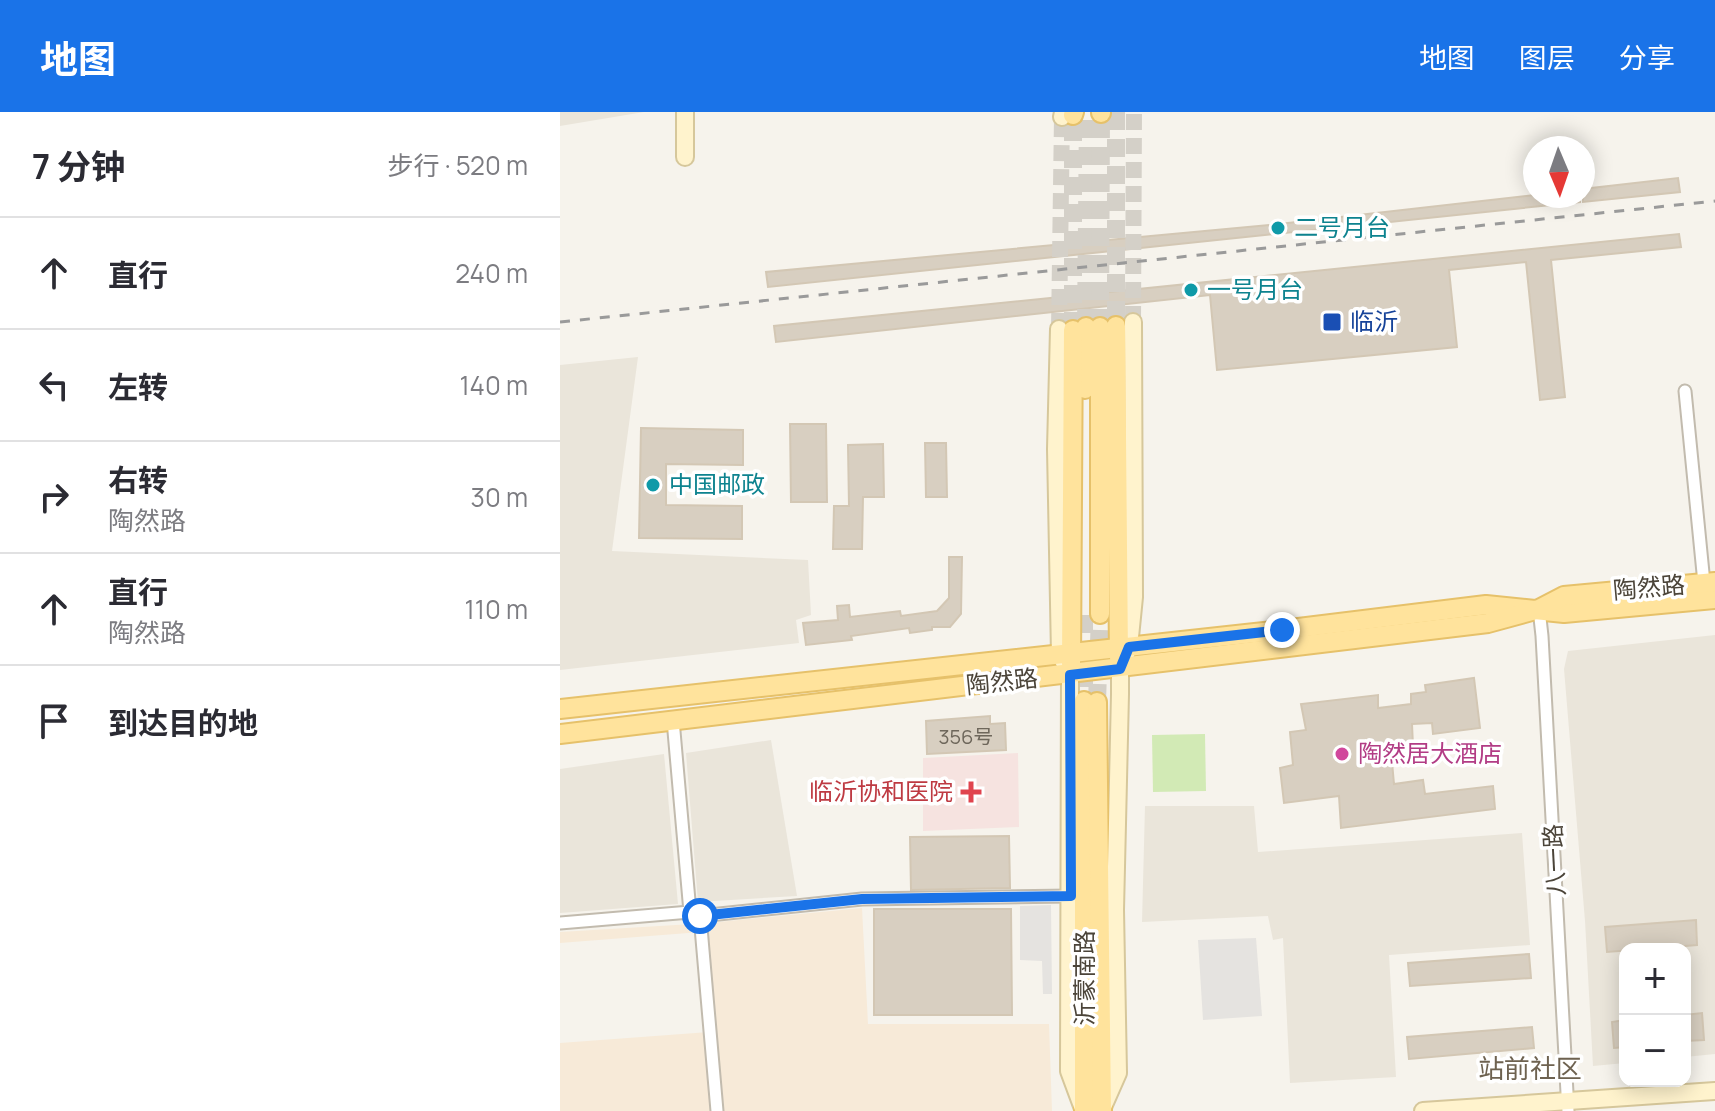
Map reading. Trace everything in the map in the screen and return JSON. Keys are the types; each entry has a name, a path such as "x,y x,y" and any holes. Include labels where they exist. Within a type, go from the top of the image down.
{"main road":[{"path":"1092,615 1095,327"},
{"path":"1095,327 1123,647 1120,669"},
{"path":"1070,675 1066,654 1095,327"},
{"name":"陶然路","path":"560,734 1488,623 1539,609 1564,596 1709,582"},
{"name":"陶然路","path":"560,709 1486,605 1564,613 1715,599"},
{"name":"沂蒙南路","path":"1084,1111 1090,701 1102,1110"}],"street":[{"path":"685,112 685,157"},
{"path":"1685,391 1709,582"},
{"name":"八一路","path":"1539,609 1567,1106"},
{"path":"1102,1110 1118,1073 1115,910 1120,669"},
{"path":"1070,675 1069,1071 1084,1111"},
{"path":"673,720 717,1111"},
{"path":"560,923 862,899 1071,896"},
{"path":"1423,1111 1567,1106 1715,1091"}],"shaded area":[{"path":"560,112 644,112 560,126"},
{"path":"638,357 612,551 808,560 811,615 796,620 799,643 560,670 560,365"},
{"path":"1715,635 1715,1054 1691,1056 1691,943 1619,943 1619,1064 1593,1066 1585,921 1564,669 1568,651"},
{"path":"771,740 797,896 698,902 686,753"},
{"name":"临沂协和医院","path":"1018,753 1019,827 923,831 923,758"},
{"path":"664,754 678,904 560,913 560,769"},
{"path":"1145,806 1254,806 1258,852 1522,833 1530,945 1389,955 1396,1077 1290,1083 1283,938 1273,940 1268,916 1142,922"},
{"path":"1051,905 1052,994 1043,994 1042,961 1020,960 1020,906"},
{"path":"862,908 868,1024 1049,1024 1052,1111 560,1111 560,1043 709,1032 701,932 560,943 560,932 709,923"},
{"path":"1256,938 1262,1016 1203,1020 1198,940"}],"green space":[{"path":"1205,734 1206,791 1153,792 1152,735"}],"building":[{"path":"1678,178 1680,192 1595,201 1595,188"},
{"name":"二号月台","path":"1523,196 1523,208 768,287 766,272 1279,224"},
{"path":"1679,234 1681,247 1551,260 1565,397 1540,400 1526,262 1449,270 1457,347 1217,370 1210,295 776,342 774,326"},
{"path":"790,424 826,424 827,502 791,502"},
{"name":"中国邮政","path":"641,428 743,430 743,465 666,464 666,505 742,506 742,539 639,538"},
{"path":"925,443 946,443 947,497 926,497"},
{"path":"883,444 884,497 863,497 862,549 833,549 834,506 849,506 848,445"},
{"path":"949,557 962,557 961,614 950,627 932,627 932,630 910,633 909,628 851,636 852,640 806,645 803,623 838,620 837,606 849,605 850,617 900,611 901,616 937,611 949,598"},
{"name":"陶然居大酒店","path":"1474,678 1480,728 1433,734 1432,723 1412,724 1413,746 1391,751 1394,784 1423,780 1425,794 1493,786 1495,809 1341,828 1339,796 1284,803 1280,768 1293,765 1290,732 1306,730 1301,704 1378,695 1378,708 1411,704 1411,694 1426,692 1425,685"},
{"path":"990,716 990,724 1005,723 1006,750 927,754 926,721"},
{"path":"1009,836 1010,888 911,890 910,837"},
{"path":"874,909 1011,909 1012,1015 874,1015"},
{"path":"1696,920 1697,945 1619,943 1619,951 1607,952 1605,927"},
{"path":"1529,954 1531,978 1410,986 1408,963"},
{"path":"1702,1013 1704,1040 1691,1041 1691,1014"},
{"path":"1619,1021 1619,1048 1614,1048 1612,1022"},
{"path":"1532,1027 1534,1048 1409,1059 1407,1037"}],"tunnel":[{"path":"1086,327 1088,112"},
{"path":"1116,112 1116,326"},
{"path":"1133,322 1134,112"},
{"path":"1100,327 1101,113"},
{"path":"1073,115 1073,330"},
{"path":"1059,329 1062,117"},
{"path":"1097,702 1100,614"},
{"path":"1084,615 1084,701"}],"railway":[{"path":"560,322 1715,201"}],"place":[{"name":"二号月台","path":"1278,228"},
{"name":"一号月台","path":"1191,290"},
{"name":"临沂","path":"1332,322"},
{"name":"中国邮政","path":"653,485"},
{"name":"陶然居大酒店","path":"1342,754"},
{"name":"临沂协和医院","path":"971,792"}],"district":[{"name":"站前社区","path":"1530,1069"}],"route":[{"path":"700,916 862,899 1071,896 1070,675 1120,669 1129,647 1197,637 1282,630"}]}
